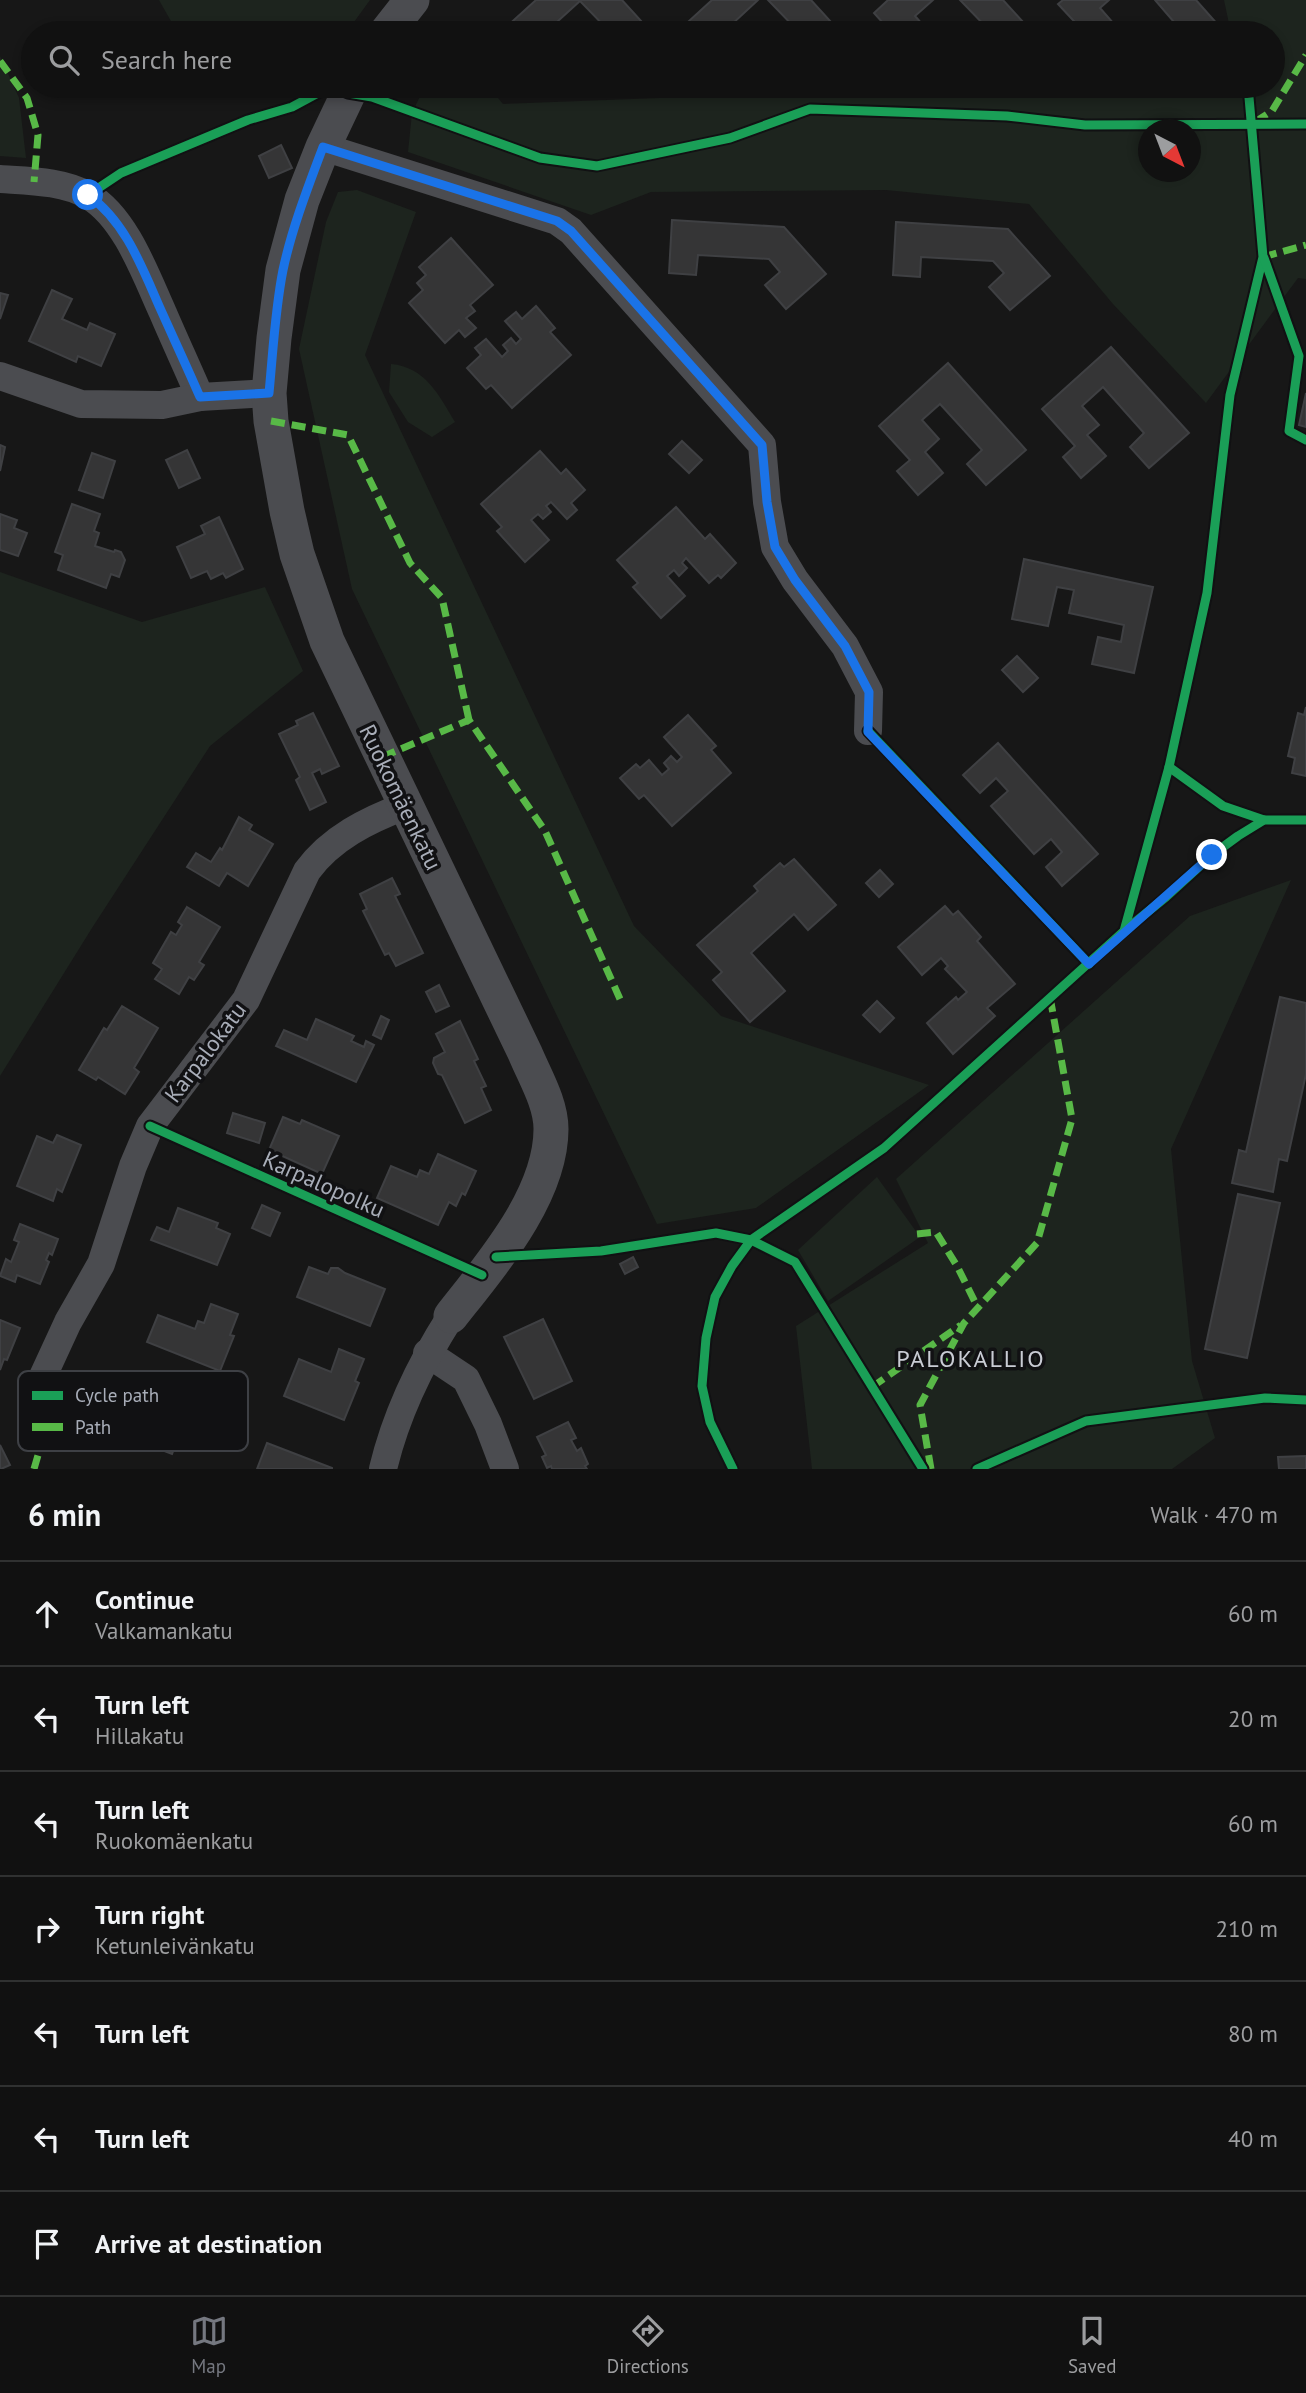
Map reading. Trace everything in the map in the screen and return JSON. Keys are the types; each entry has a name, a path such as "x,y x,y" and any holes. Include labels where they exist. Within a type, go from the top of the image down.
{"street":[{"path":"395,21 412,0"},
{"name":"Ruokomäenkatu","path":"346,98 302,200 283,270 269,393 286,511 297,554 327,641 525,1053 546,1102 551,1129 541,1182 531,1203 427,1353 390,1439 383,1469"},
{"path":"323,147 557,221 571,231 762,445 767,502 775,547 795,580 845,646 869,692 868,732"},
{"path":"0,179 41,182 75,189 88,195 108,212 124,233 141,265 200,397"},
{"path":"0,376 81,404 162,405 200,397 269,393"},
{"name":"Karpalokatu","path":"45,1371 68,1322 101,1264 133,1166 150,1126 246,1000 307,871 319,855 336,840 367,822 405,806"},
{"path":"427,1353 466,1379 488,1424 505,1469"}],"shaded area":[{"path":"159,0 370,0 355,21 171,21"},
{"path":"1224,0 1306,0 1306,279 1298,278 1206,403 1113,304 1029,204 886,190 651,192 591,215 408,152 412,113 419,98 498,98 503,104 661,98 1285,98 1285,21 1228,21"},
{"path":"0,56 19,98 26,158 0,156"},
{"path":"357,190 416,212 365,355 634,926 721,1016 929,1085 756,1208 657,1224 352,589 299,349 326,222 338,192"},
{"path":"391,364 413,371 430,384 455,422 432,437 408,422 389,392"},
{"path":"0,572 142,622 265,587 303,671 210,746 0,1076"},
{"path":"1291,880 1171,1149 1192,1361 1215,1438 1172,1469 812,1469 796,1326 928,1243 896,1179 1190,916"},
{"path":"877,1177 920,1237 828,1301 798,1250"}],"building":[{"path":"536,0 622,0 641,21 599,21 580,1 558,21 513,21"},
{"path":"712,0 758,0 735,21 689,21"},
{"path":"768,0 811,0 830,21 788,21"},
{"path":"888,0 933,0 915,16 919,21 881,21 874,13"},
{"path":"960,0 1003,0 1022,21 980,21"},
{"path":"1063,0 1109,0 1100,8 1111,21 1074,21 1058,4"},
{"path":"1155,0 1196,0 1215,21 1173,21"},
{"path":"281,145 292,168 269,178 259,156"},
{"path":"672,220 784,227 826,274 786,309 765,285 780,272 769,259 698,255 696,275 669,273"},
{"path":"896,222 1008,229 1050,276 1010,310 989,287 1004,273 993,261 921,257 920,277 893,275"},
{"path":"451,238 493,285 470,305 475,311 466,318 476,328 465,337 459,330 445,343 409,303 423,290 417,283 426,275 419,267"},
{"path":"52,290 72,299 62,319 87,330 90,323 115,334 101,366 78,356 76,362 29,341"},
{"path":"0,293 8,295 0,319"},
{"path":"536,306 555,328 550,332 571,355 512,408 491,385 486,389 467,368 481,355 475,348 486,339 502,357 508,351 503,345 511,338 516,344 521,339 505,321 516,312 522,319"},
{"path":"1111,347 1189,433 1149,468 1130,447 1144,433 1103,387 1082,406 1099,425 1087,435 1106,456 1081,478 1063,457 1075,446 1042,409"},
{"path":"948,363 1026,450 986,485 967,464 982,450 940,404 922,420 939,439 925,452 943,473 918,495 897,471 910,460 879,426"},
{"path":"1306,393 1306,427 1299,425"},
{"path":"682,441 702,460 689,473 669,454"},
{"path":"0,445 5,447 0,471"},
{"path":"187,450 200,478 179,488 166,460"},
{"path":"540,451 561,474 566,469 585,490 571,503 577,510 567,519 551,502 546,506 551,512 543,519 538,514 531,520 549,540 525,562 497,531 502,527 481,504"},
{"path":"92,453 115,461 103,498 79,490"},
{"path":"72,504 100,514 94,531 99,533 95,546 121,552 125,560 119,577 111,574 106,588 58,570 63,555 55,552"},
{"path":"676,507 705,539 710,534 736,563 721,578 718,575 709,583 686,558 682,563 687,568 679,576 674,570 667,576 685,596 661,618 633,587 638,583 617,560"},
{"path":"0,514 17,520 14,528 27,533 18,556 0,550"},
{"path":"219,517 243,569 226,578 223,573 211,579 207,571 191,578 177,547 205,534 201,526"},
{"path":"1024,559 1153,587 1134,673 1092,664 1098,637 1121,642 1124,625 1069,613 1074,590 1057,587 1048,626 1012,619"},
{"path":"1017,656 1038,678 1023,692 1002,670"},
{"path":"1306,707 1306,776 1292,773 1295,758 1288,756 1298,713 1304,715"},
{"path":"313,713 339,766 322,774 320,769 312,773 326,802 310,810 296,780 300,777 279,734 298,725 296,721"},
{"path":"688,715 716,746 711,750 731,773 672,826 644,795 639,799 620,778 636,764 640,768 649,760 662,775 669,769 664,763 671,756 677,762 682,757 664,737"},
{"path":"998,743 1098,854 1062,886 1046,867 1062,852 1051,839 1034,854 991,806 1008,791 996,778 980,793 963,775"},
{"path":"239,817 252,825 249,830 273,844 248,886 227,873 219,886 187,867 196,853 211,862 220,848 222,850"},
{"path":"794,859 836,905 808,930 794,914 751,953 785,991 750,1022 713,980 722,972 697,945 758,891 754,886 780,863 784,867"},
{"path":"880,870 893,884 879,897 866,883"},
{"path":"392,878 400,894 395,896 423,953 396,966 389,953 385,955 363,911 367,909 360,894"},
{"path":"945,906 953,915 958,911 981,937 977,941 1015,984 987,1008 995,1016 953,1054 927,1023 956,997 958,1000 967,992 945,969 948,966 941,958 922,975 898,947"},
{"path":"187,907 220,927 199,962 204,965 194,980 189,977 179,994 155,979 162,969 153,963 171,932 176,935 182,925 178,922"},
{"path":"439,985 449,1006 436,1012 426,992"},
{"path":"1280,997 1306,1003 1306,1074 1287,1161 1279,1159 1273,1192 1232,1183 1239,1150 1246,1152"},
{"path":"877,1001 894,1018 880,1032 863,1015"},
{"path":"122,1006 158,1028 134,1068 139,1072 125,1094 98,1077 96,1080 79,1070 104,1028 107,1030"},
{"path":"381,1016 389,1020 381,1039 373,1035"},
{"path":"316,1019 354,1036 351,1041 364,1047 366,1041 374,1045 356,1082 276,1046 284,1030 307,1040"},
{"path":"460,1021 478,1059 474,1061 486,1086 481,1088 491,1110 465,1123 442,1075 438,1074 433,1063 434,1058 445,1052 436,1034"},
{"path":"233,1113 265,1123 259,1143 227,1133"},
{"path":"283,1117 300,1124 302,1120 339,1136 322,1174 269,1150"},
{"path":"57,1135 81,1145 62,1192 57,1189 53,1201 17,1186 37,1136 53,1143"},
{"path":"438,1154 476,1171 465,1195 462,1193 456,1206 449,1202 438,1225 377,1198 391,1166 417,1177 420,1170 429,1174"},
{"path":"1238,1194 1280,1203 1247,1358 1205,1349"},
{"path":"262,1205 280,1213 270,1236 252,1228"},
{"path":"178,1208 218,1223 216,1228 230,1234 217,1265 151,1240 157,1227 169,1232"},
{"path":"20,1224 58,1239 52,1255 49,1253 46,1260 49,1262 40,1284 17,1275 15,1282 0,1276 6,1259 11,1262 19,1242 14,1240"},
{"path":"633,1257 638,1267 625,1274 620,1264"},
{"path":"309,1267 328,1274 331,1268 338,1268 385,1289 370,1326 297,1297"},
{"path":"211,1304 238,1314 230,1335 234,1336 220,1371 147,1342 158,1315 195,1329 198,1321 204,1323"},
{"path":"543,1319 572,1381 534,1399 504,1337"},
{"path":"0,1320 20,1328 0,1370"},
{"path":"339,1349 364,1359 355,1381 359,1383 344,1420 284,1396 299,1359 331,1372"},
{"path":"568,1422 576,1438 571,1440 577,1451 581,1448 588,1464 585,1466 587,1469 547,1468 542,1457 546,1455 537,1437"},
{"path":"267,1443 332,1468 332,1469 257,1469"},
{"path":"0,1445 10,1465 1,1469 0,1469"},
{"path":"1306,1456 1306,1469 1279,1469 1278,1457"}],"marked path":[{"path":"1285,90 1306,55"},
{"path":"0,61 21,90"},
{"path":"27,98 38,135 34,182"},
{"path":"1255,122 1272,111 1280,98"},
{"path":"1263,257 1306,245"},
{"path":"271,421 348,435 410,563 442,598 469,720"},
{"path":"382,757 469,720 545,831 620,999"},
{"path":"931,1469 920,1405 964,1323 1037,1243 1072,1119 1050,997"},
{"path":"917,1234 936,1232 978,1308"},
{"path":"872,1387 961,1325"},
{"path":"34,1469 39,1451"}],"cycle path":[{"path":"88,195 121,173 248,120 292,107 309,98"},
{"path":"375,98 540,158 597,166 730,138 810,109 1007,116 1085,125 1306,124"},
{"path":"1249,98 1263,257 1230,395 1207,593 1169,767 1223,806 1264,820"},
{"path":"1264,258 1299,356 1289,431 1306,440"},
{"path":"868,731 1089,964"},
{"path":"1124,931 1169,767"},
{"path":"733,1469 710,1422 702,1386 706,1338 715,1297 732,1266 751,1240 884,1148 1212,855 1264,820 1306,820"},
{"name":"Karpalopolku","path":"150,1126 482,1275"},
{"path":"496,1257 601,1251 716,1233 751,1240 795,1262 923,1469"},
{"path":"977,1469 1086,1421 1265,1398 1306,1400"}],"district":[{"name":"PALOKALLIO","path":"971,1358"}],"route":[{"path":"88,195 108,212 124,233 200,397 269,393 283,270 302,200 323,147 557,221 571,231 608,271 762,445 767,502 775,547 795,580 845,646 869,692 868,732 1089,964 1212,855"}]}
